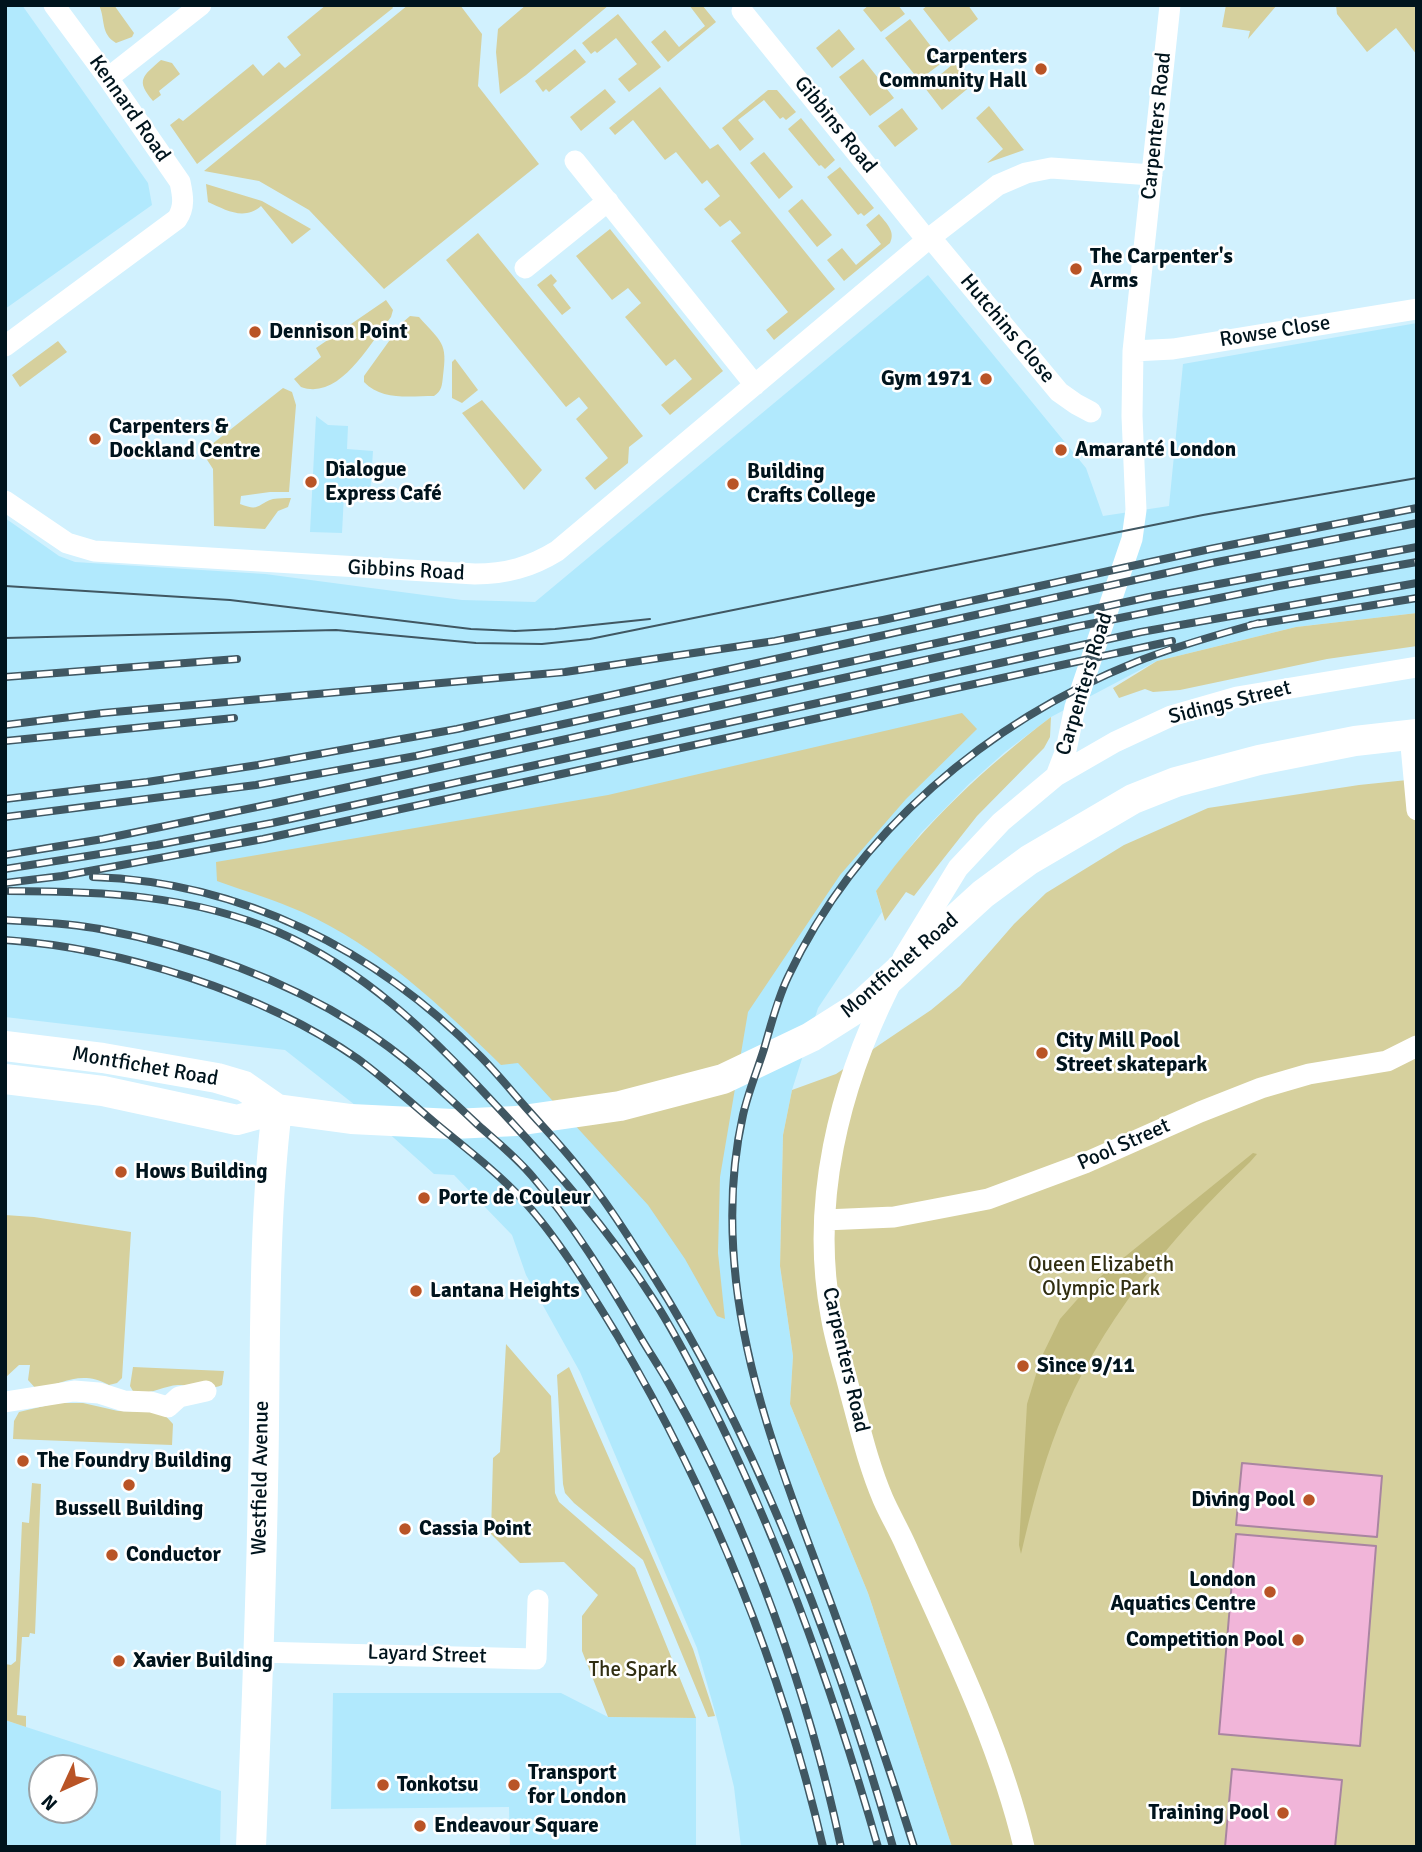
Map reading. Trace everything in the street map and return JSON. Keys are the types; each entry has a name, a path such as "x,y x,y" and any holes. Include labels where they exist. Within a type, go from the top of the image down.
{"street":[{"name":"Kennard Road","path":"5,346 177,219 182,212 184,199 180,182 54,5"},
{"path":"108,78 201,5"},
{"name":"Carpenters Road","path":"1024,1847 999,1759 961,1668 883,1498 866,1451 831,1315 826,1270 825,1220 829,1171 846,1091 863,1041 907,950 958,868 1001,822 1056,776 1066,750 1075,707 1132,539 1136,510 1132,416 1133,351 1170,5"},
{"name":"Gibbins Road","path":"742,10 929,239"},
{"path":"575,161 755,385"},
{"name":"Gibbins Road","path":"5,501 67,543 94,551 497,574 536,564 557,551 929,239 998,185 1026,173 1051,168 1152,175"},
{"path":"525,268 608,201"},
{"name":"Hutchins Close","path":"929,239 1059,392 1091,412"},
{"name":"Rowse Close","path":"1133,351 1172,349 1417,309"},
{"name":"Sidings Street","path":"1056,776 1115,741 1195,708 1284,688 1417,667"},
{"path":"1413,734 1417,810"},
{"name":"Montfichet Road","path":"5,1079 103,1091 237,1120 277,1109 374,1120 453,1124 516,1121 620,1106 723,1079 811,1037 860,1006 983,894 1029,860 1133,799 1177,782 1259,760 1322,746 1413,734"},
{"name":"Montfichet Road","path":"5,1046 103,1058 217,1078 244,1086 277,1109"},
{"name":"Pool Street","path":"825,1220 901,1216 988,1199 1085,1163 1200,1111 1261,1088 1309,1074 1387,1061 1417,1046"},
{"name":"Westfield Avenue","path":"251,1847 269,1173 277,1109"},
{"path":"5,1402 74,1391 99,1393 124,1401 150,1402 168,1407 179,1397 206,1391"},
{"name":"Layard Street","path":"257,1652 536,1659 538,1600"}],"shaded area":[{"path":"5,5 22,5 148,183 152,205 5,309"},
{"path":"928,275 1086,468 1103,516 1169,506 1183,364 1417,323 1417,613 1296,627 1157,661 1051,717 1005,752 921,833 876,891 882,912 818,1008 792,1090 783,1135 780,1266 793,1356 790,1404 868,1593 952,1847 741,1847 734,1787 697,1648 580,1372 526,1275 512,1235 454,1175 434,1174 374,1120 285,1050 5,1017 5,518 59,556 75,562 265,574 462,600 535,602"},
{"path":"316,416 328,425 348,426 347,449 373,451 370,496 344,495 342,533 310,532"},
{"name":"Diving Pool","path":"1242,1463 1382,1476 1377,1537 1236,1525"},
{"name":"Competition Pool","path":"1236,1534 1376,1546 1360,1746 1219,1734"},
{"name":"Transport for London","path":"333,1693 561,1693 608,1717 696,1718 696,1847 510,1847 509,1807 331,1809"},
{"path":"5,1720 221,1791 220,1847 5,1847"},
{"name":"Training Pool","path":"1232,1769 1342,1780 1335,1847 1225,1847"}],"green space":[{"path":"99,5 114,5 134,33 132,37 116,43 111,39 105,31"},
{"path":"326,5 391,5 393,8 197,164 170,125 179,118 183,121 253,64 263,76 279,62 285,68 301,55 287,37"},
{"path":"408,5 460,5 482,34 478,86 539,164 384,289 309,210 259,181 204,171"},
{"path":"526,5 609,5 500,94 496,52 498,29"},
{"path":"689,5 702,5 716,22 668,62 651,42 665,30 679,47 705,26"},
{"path":"869,5 898,5 905,14 881,32 863,10"},
{"path":"928,5 968,5 978,19 949,42 923,9"},
{"path":"1226,5 1277,5 1248,39 1250,31 1222,27"},
{"path":"1336,5 1417,5 1417,55 1396,28 1367,52 1337,14"},
{"path":"618,14 661,67 629,92 618,79 637,64 616,38 597,53 595,51 591,54 582,43"},
{"path":"910,19 943,62 919,80 885,38"},
{"path":"839,29 855,49 832,68 816,48"},
{"path":"575,49 586,62 549,92 546,89 543,92 535,81"},
{"path":"863,59 894,98 870,116 839,77"},
{"path":"161,60 172,63 180,74 159,91 161,95 153,101 143,83 146,74"},
{"path":"954,63 972,85 942,110 925,88"},
{"path":"660,87 710,149 718,144 835,289 774,340 766,330 788,312 731,241 741,233 730,220 720,227 704,209 720,196 707,180 702,184 676,152 665,160 633,120 615,135 609,128"},
{"path":"605,89 616,102 581,131 570,117"},
{"path":"768,90 777,90 796,112 786,120 783,117 780,119 764,100 738,120 754,139 740,151 722,128"},
{"path":"989,106 1024,150 987,163 1003,149 976,118"},
{"path":"902,108 918,129 895,147 878,126"},
{"path":"801,118 835,160 825,169 819,166 788,129"},
{"path":"764,152 793,187 779,199 750,163"},
{"path":"840,167 874,208 864,216 861,213 858,215 827,177"},
{"path":"206,184 262,201 311,229 292,244 261,206 242,213 228,211 208,202"},
{"path":"802,199 832,235 817,247 788,211"},
{"path":"879,214 891,231 890,243 844,281 827,260 842,248 856,265 881,244 866,225"},
{"path":"610,229 723,371 670,415 661,405 692,379 675,359 666,366 625,317 641,303 628,288 612,300 576,256"},
{"path":"478,233 643,436 629,447 628,463 595,490 585,478 608,458 576,419 588,408 579,397 566,407 446,260"},
{"path":"551,274 557,281 553,285 571,308 562,315 537,285"},
{"path":"386,300 393,310 391,317 353,367 329,386 315,389 301,387 294,379 321,357 316,348"},
{"path":"410,316 419,317 438,338 443,349 442,385 434,396 388,395 364,382 364,376"},
{"path":"58,341 67,352 20,387 12,375"},
{"path":"455,359 478,390 462,403 452,398 452,362"},
{"path":"283,388 292,392 296,405 289,492 241,496 240,504 255,507 273,499 291,498 288,507 278,511 265,529 214,526 213,469 202,452"},
{"path":"482,400 542,470 524,490 462,413"},
{"path":"1417,613 1417,646 1327,659 1180,690 1153,692 1145,689 1119,698 1113,688 1157,661 1296,627"},
{"path":"962,713 977,729 906,799 840,875 748,1012 720,1177 718,1253 725,1319 717,1316 685,1259 648,1205 518,1063 501,1065 408,979 357,942 302,912 217,881 216,862 608,795"},
{"path":"1051,717 1050,737 1044,748 977,816 914,896 906,892 885,921 876,891 895,866 957,798 1002,756"},
{"name":"Queen Elizabeth Olympic Park","path":"1417,779 1417,1847 952,1847 868,1593 790,1404 793,1356 780,1266 783,1135 792,1090 836,1074 931,1010 960,986 1014,924 1046,893 1124,845 1208,808"},
{"path":"1253,1153 1257,1154 1192,1221 1139,1284 1094,1353 1074,1389 1052,1442 1021,1554 1019,1545 1027,1404 1041,1358 1060,1319 1090,1285"},
{"path":"5,1215 131,1232 122,1378 117,1383 109,1385 90,1378 81,1378 37,1390 28,1380 30,1365 19,1365 5,1378"},
{"name":"The Spark","path":"506,1344 551,1396 555,1493 559,1502 635,1568 696,1718 608,1717 582,1651 582,1616 598,1595 564,1562 520,1563 491,1534 493,1458 500,1452"},
{"path":"133,1367 224,1371 222,1385 217,1387 178,1385 134,1393 130,1386"},
{"path":"569,1367 693,1649 715,1716 708,1717 643,1560 565,1493 557,1375"},
{"path":"57,1403 83,1403 118,1411 162,1412 173,1424 172,1445 13,1439 14,1421 19,1412"},
{"path":"32,1483 41,1484 35,1634 22,1637 17,1715 26,1716 26,1727 5,1720 5,1664 11,1665 16,1661 22,1522 29,1523"}],"tram line":[{"path":"5,638 336,630 476,643 542,644 590,639 1203,515 1417,478"},
{"path":"5,586 230,600 471,629 555,629 650,619"}],"railway":[{"path":"5,725 103,713 565,672 775,641 1417,508"},
{"path":"5,799 258,765 457,729 1212,563 1417,523"},
{"path":"5,817 256,785 416,756 1149,597 1417,547"},
{"path":"5,855 103,839 276,803 1075,627 1279,586 1417,562"},
{"path":"5,869 157,845 272,823 1141,632 1417,583"},
{"path":"1251,625 1417,598"},
{"path":"914,1847 865,1698 775,1448 751,1366 742,1324 733,1240 734,1177 745,1107 774,1013 788,977 816,924 850,875 889,829 932,787 979,749 1029,716 1082,687 1151,656 1259,623"},
{"path":"5,883 62,876 263,839 1172,641"},
{"path":"5,677 237,659"},
{"path":"5,741 234,718"},
{"path":"93,877 148,882 202,892 254,908 351,954 397,984 440,1018 486,1063 572,1160 598,1192 651,1272 727,1407 761,1478 821,1624 893,1847"},
{"path":"9,891 112,894 179,903 245,920 309,947 366,984 419,1027 468,1075 535,1148 578,1197 637,1275 683,1350 709,1400 783,1563 824,1676 878,1847"},
{"path":"5,920 77,925 134,936 201,954 266,978 328,1008 390,1048 435,1085 526,1169 575,1232 614,1292 673,1391 727,1498 774,1613 794,1672 828,1789 841,1847"},
{"path":"5,940 96,953 142,964 189,977 279,1013 368,1066 491,1169 523,1200 561,1248 617,1335 651,1395 712,1519 740,1583 786,1713 823,1847"}],"place":[{"name":"Carpenters Community Hall","path":"1041,69"},
{"name":"The Carpenter's Arms","path":"1076,269"},
{"name":"Dennison Point","path":"255,332"},
{"name":"Gym 1971","path":"986,379"},
{"name":"Carpenters & Dockland Centre","path":"95,439"},
{"name":"Amaranté London","path":"1061,450"},
{"name":"Dialogue Express Café","path":"311,482"},
{"name":"Building Crafts College","path":"733,484"},
{"name":"City Mill Pool Street skatepark","path":"1042,1053"},
{"name":"Hows Building","path":"121,1172"},
{"name":"Porte de Couleur","path":"424,1198"},
{"name":"Lantana Heights","path":"416,1291"},
{"name":"Since 9/11","path":"1023,1366"},
{"name":"The Foundry Building","path":"23,1461"},
{"name":"Bussell Building","path":"129,1485"},
{"name":"Diving Pool","path":"1309,1500"},
{"name":"Cassia Point","path":"405,1529"},
{"name":"Conductor","path":"112,1555"},
{"name":"London Aquatics Centre","path":"1270,1592"},
{"name":"Competition Pool","path":"1298,1640"},
{"name":"Xavier Building","path":"119,1661"},
{"name":"Tonkotsu","path":"383,1785"},
{"name":"Transport for London","path":"514,1785"},
{"name":"Training Pool","path":"1283,1813"},
{"name":"Endeavour Square","path":"420,1826"}]}
